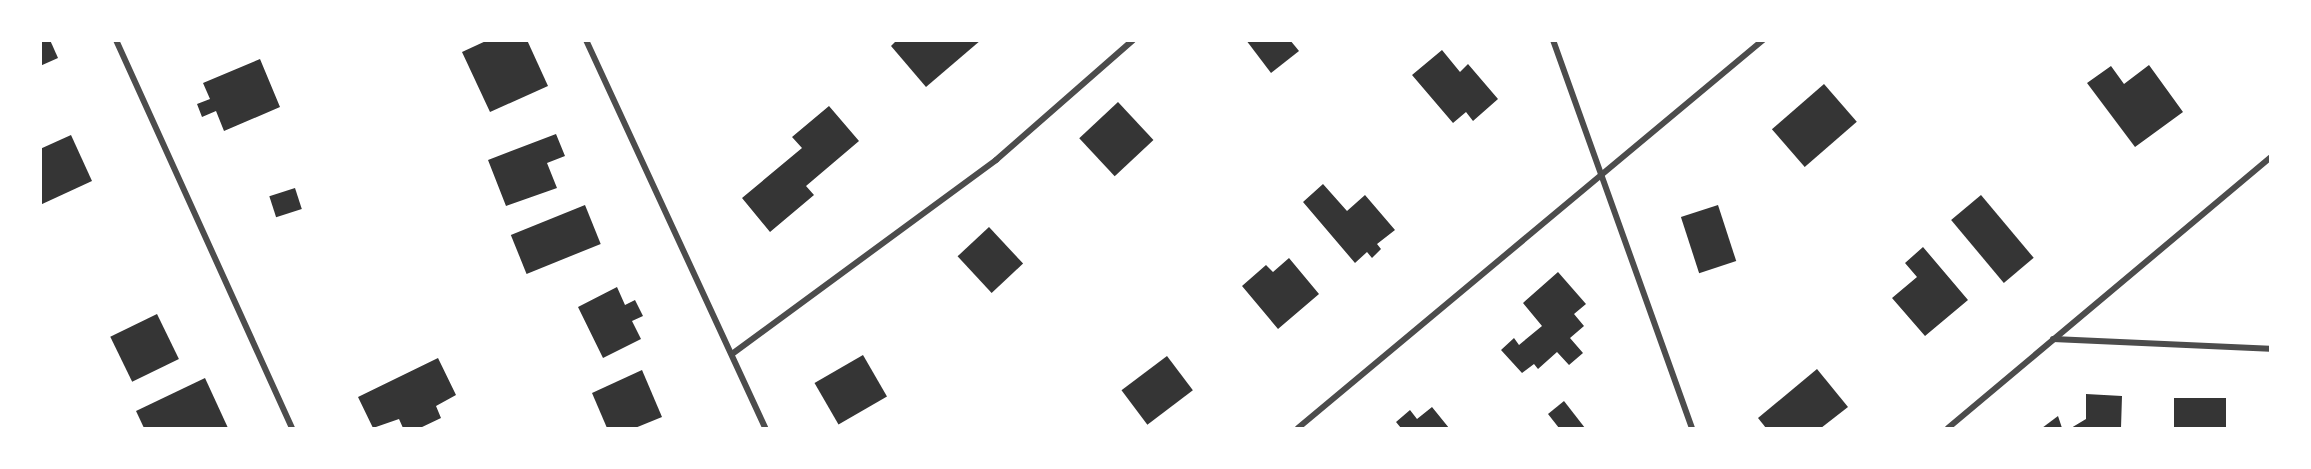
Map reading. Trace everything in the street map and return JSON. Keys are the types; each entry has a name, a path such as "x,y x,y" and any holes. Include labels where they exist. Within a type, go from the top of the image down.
{"street":[{"path":"116,40 291,429"},
{"path":"586,40 765,429"},
{"path":"732,354 996,160 1133,40"},
{"path":"1553,40 1599,175 1692,429"},
{"path":"1298,429 1763,40"},
{"path":"1948,429 2052,339 2271,158"},
{"path":"2052,339 2271,349"}],"building":[{"path":"40,40 50,40 58,58 40,66"},
{"path":"488,40 527,40 548,86 490,112 462,52"},
{"path":"897,40 981,40 926,87 891,46"},
{"path":"1246,40 1290,40 1299,51 1271,73"},
{"path":"1442,50 1460,72 1468,64 1498,99 1473,121 1466,112 1453,123 1412,75"},
{"path":"260,59 280,107 224,131 216,111 202,117 197,104 210,99 203,83"},
{"path":"2149,65 2183,112 2135,147 2087,83 2111,66 2124,84"},
{"path":"1824,84 1857,122 1805,167 1772,129"},
{"path":"1118,102 1153,140 1115,176 1079,138"},
{"path":"829,106 859,141 806,186 814,195 770,232 742,198 802,148 792,137"},
{"path":"556,134 565,156 547,163 557,188 506,206 488,160"},
{"path":"71,135 92,181 40,205 40,149"},
{"path":"1323,184 1347,211 1365,195 1395,230 1377,244 1381,249 1372,258 1367,252 1355,263 1303,202"},
{"path":"295,188 302,209 276,217 269,196"},
{"path":"1981,195 2034,258 2004,283 1951,220"},
{"path":"585,205 601,244 527,274 511,235"},
{"path":"1718,205 1736,261 1699,273 1681,217"},
{"path":"989,227 1023,264 992,293 958,256"},
{"path":"1923,247 1968,300 1925,336 1892,298 1917,277 1905,263"},
{"path":"1289,258 1319,294 1278,329 1242,286 1266,265 1273,272"},
{"path":"1558,272 1586,304 1574,314 1584,326 1570,338 1583,353 1569,365 1557,352 1538,369 1534,364 1522,373 1501,350 1514,338 1519,345 1542,326 1523,303"},
{"path":"617,287 625,305 635,300 643,316 632,321 641,339 603,358 578,307"},
{"path":"157,314 179,359 132,382 110,337"},
{"path":"863,355 887,397 839,425 815,383"},
{"path":"1167,356 1193,390 1147,425 1121,390"},
{"path":"438,358 456,395 436,406 441,418 420,428 403,428 399,419 373,428 358,397"},
{"path":"1817,369 1848,407 1821,428 1766,428 1758,418"},
{"path":"642,370 662,417 635,428 607,428 592,393"},
{"path":"205,378 228,428 144,428 136,411"},
{"path":"2086,394 2122,396 2121,428 2071,428 2086,419"},
{"path":"2174,398 2226,398 2226,428 2174,428"},
{"path":"1564,401 1585,428 1559,428 1548,414"},
{"path":"1432,407 1449,428 1401,428 1396,422 1410,410 1417,419"},
{"path":"2058,416 2062,428 2042,428"}]}
